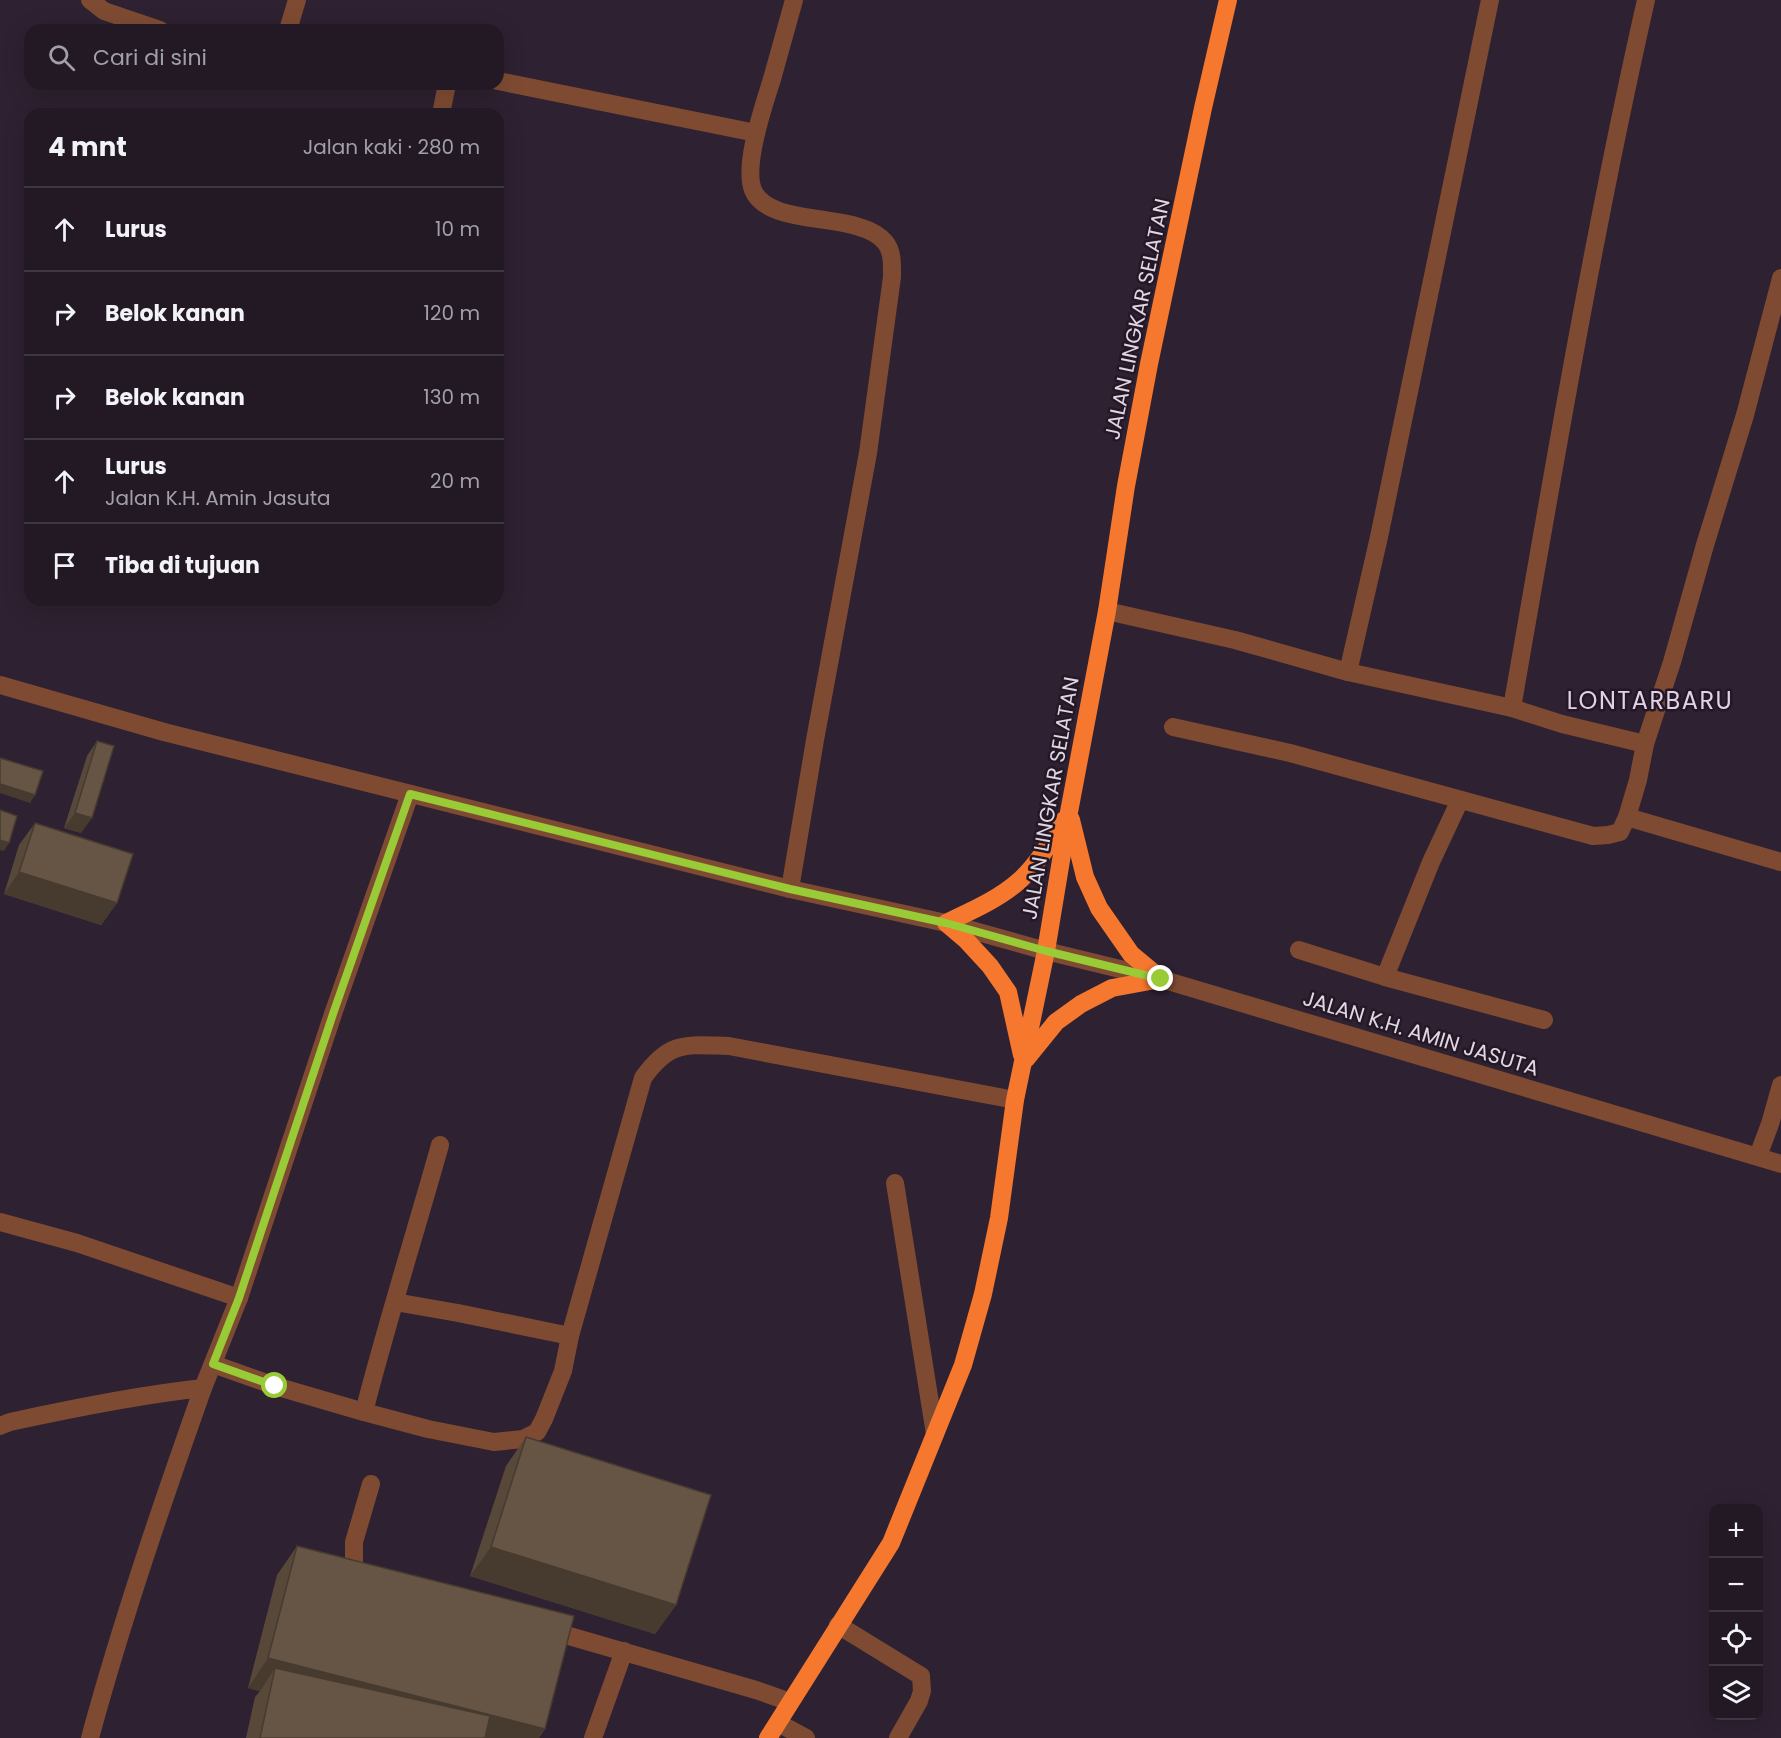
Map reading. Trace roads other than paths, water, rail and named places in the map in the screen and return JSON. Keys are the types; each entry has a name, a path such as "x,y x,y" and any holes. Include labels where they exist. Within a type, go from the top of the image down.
{"highway":[{"name":"JALAN LINGKAR SELATAN","path":"773,1731 891,1543 963,1365 983,1294 999,1218 1015,1100 1046,951 1149,364 1228,0"},
{"path":"1023,1063 1008,992 990,966 966,940 946,923 993,899 1019,881 1048,847 1069,812"},
{"path":"1069,812 1085,877 1099,908 1131,954 1161,979"},
{"path":"1023,1063 1056,1022 1081,1004 1112,988 1161,979"}],"street":[{"path":"90,0 104,11 142,24"},
{"path":"290,24 297,0"},
{"path":"790,889 868,453 892,277 891,257 886,242 868,229 781,212 761,202 753,190 751,166 756,133 794,0"},
{"path":"1348,672 1379,537 1490,0"},
{"path":"1512,708 1596,242 1646,0"},
{"path":"504,82 756,133"},
{"path":"442,108 446,90"},
{"path":"1173,727 1290,753 1593,836 1620,832 1627,817 1638,780 1645,744 1672,662 1745,415 1781,278"},
{"path":"1107,611 1235,640 1348,672 1512,708 1563,724 1645,744"},
{"name":"JALAN K.H. AMIN JASUTA","path":"0,686 164,732 790,889 946,923 1046,951 1161,979 1781,1164"},
{"path":"90,1738 155,1524 203,1388 239,1298 334,1011 410,794"},
{"path":"1385,977 1431,862 1460,800"},
{"path":"1627,817 1781,862"},
{"path":"1299,950 1385,977 1544,1020"},
{"path":"213,1364 275,1386 428,1429 494,1442 523,1439 537,1432 563,1371 570,1336 643,1078 655,1062 669,1051 689,1045 729,1046 1015,1100"},
{"path":"1758,1156 1780,1093"},
{"path":"364,1412 380,1347 440,1145"},
{"path":"895,1183 935,1434"},
{"path":"0,1222 77,1243 239,1298"},
{"path":"395,1302 570,1336"},
{"path":"0,1426 106,1401 203,1388"},
{"path":"371,1484 354,1542 354,1567 370,1579 381,1582"},
{"path":"524,1623 790,1702"},
{"path":"838,1625 921,1676 922,1691 919,1701 898,1738"},
{"path":"593,1738 624,1651"},
{"path":"773,1731 806,1738"}],"district":[{"name":"LONTARBARU","path":"1650,700"}]}
